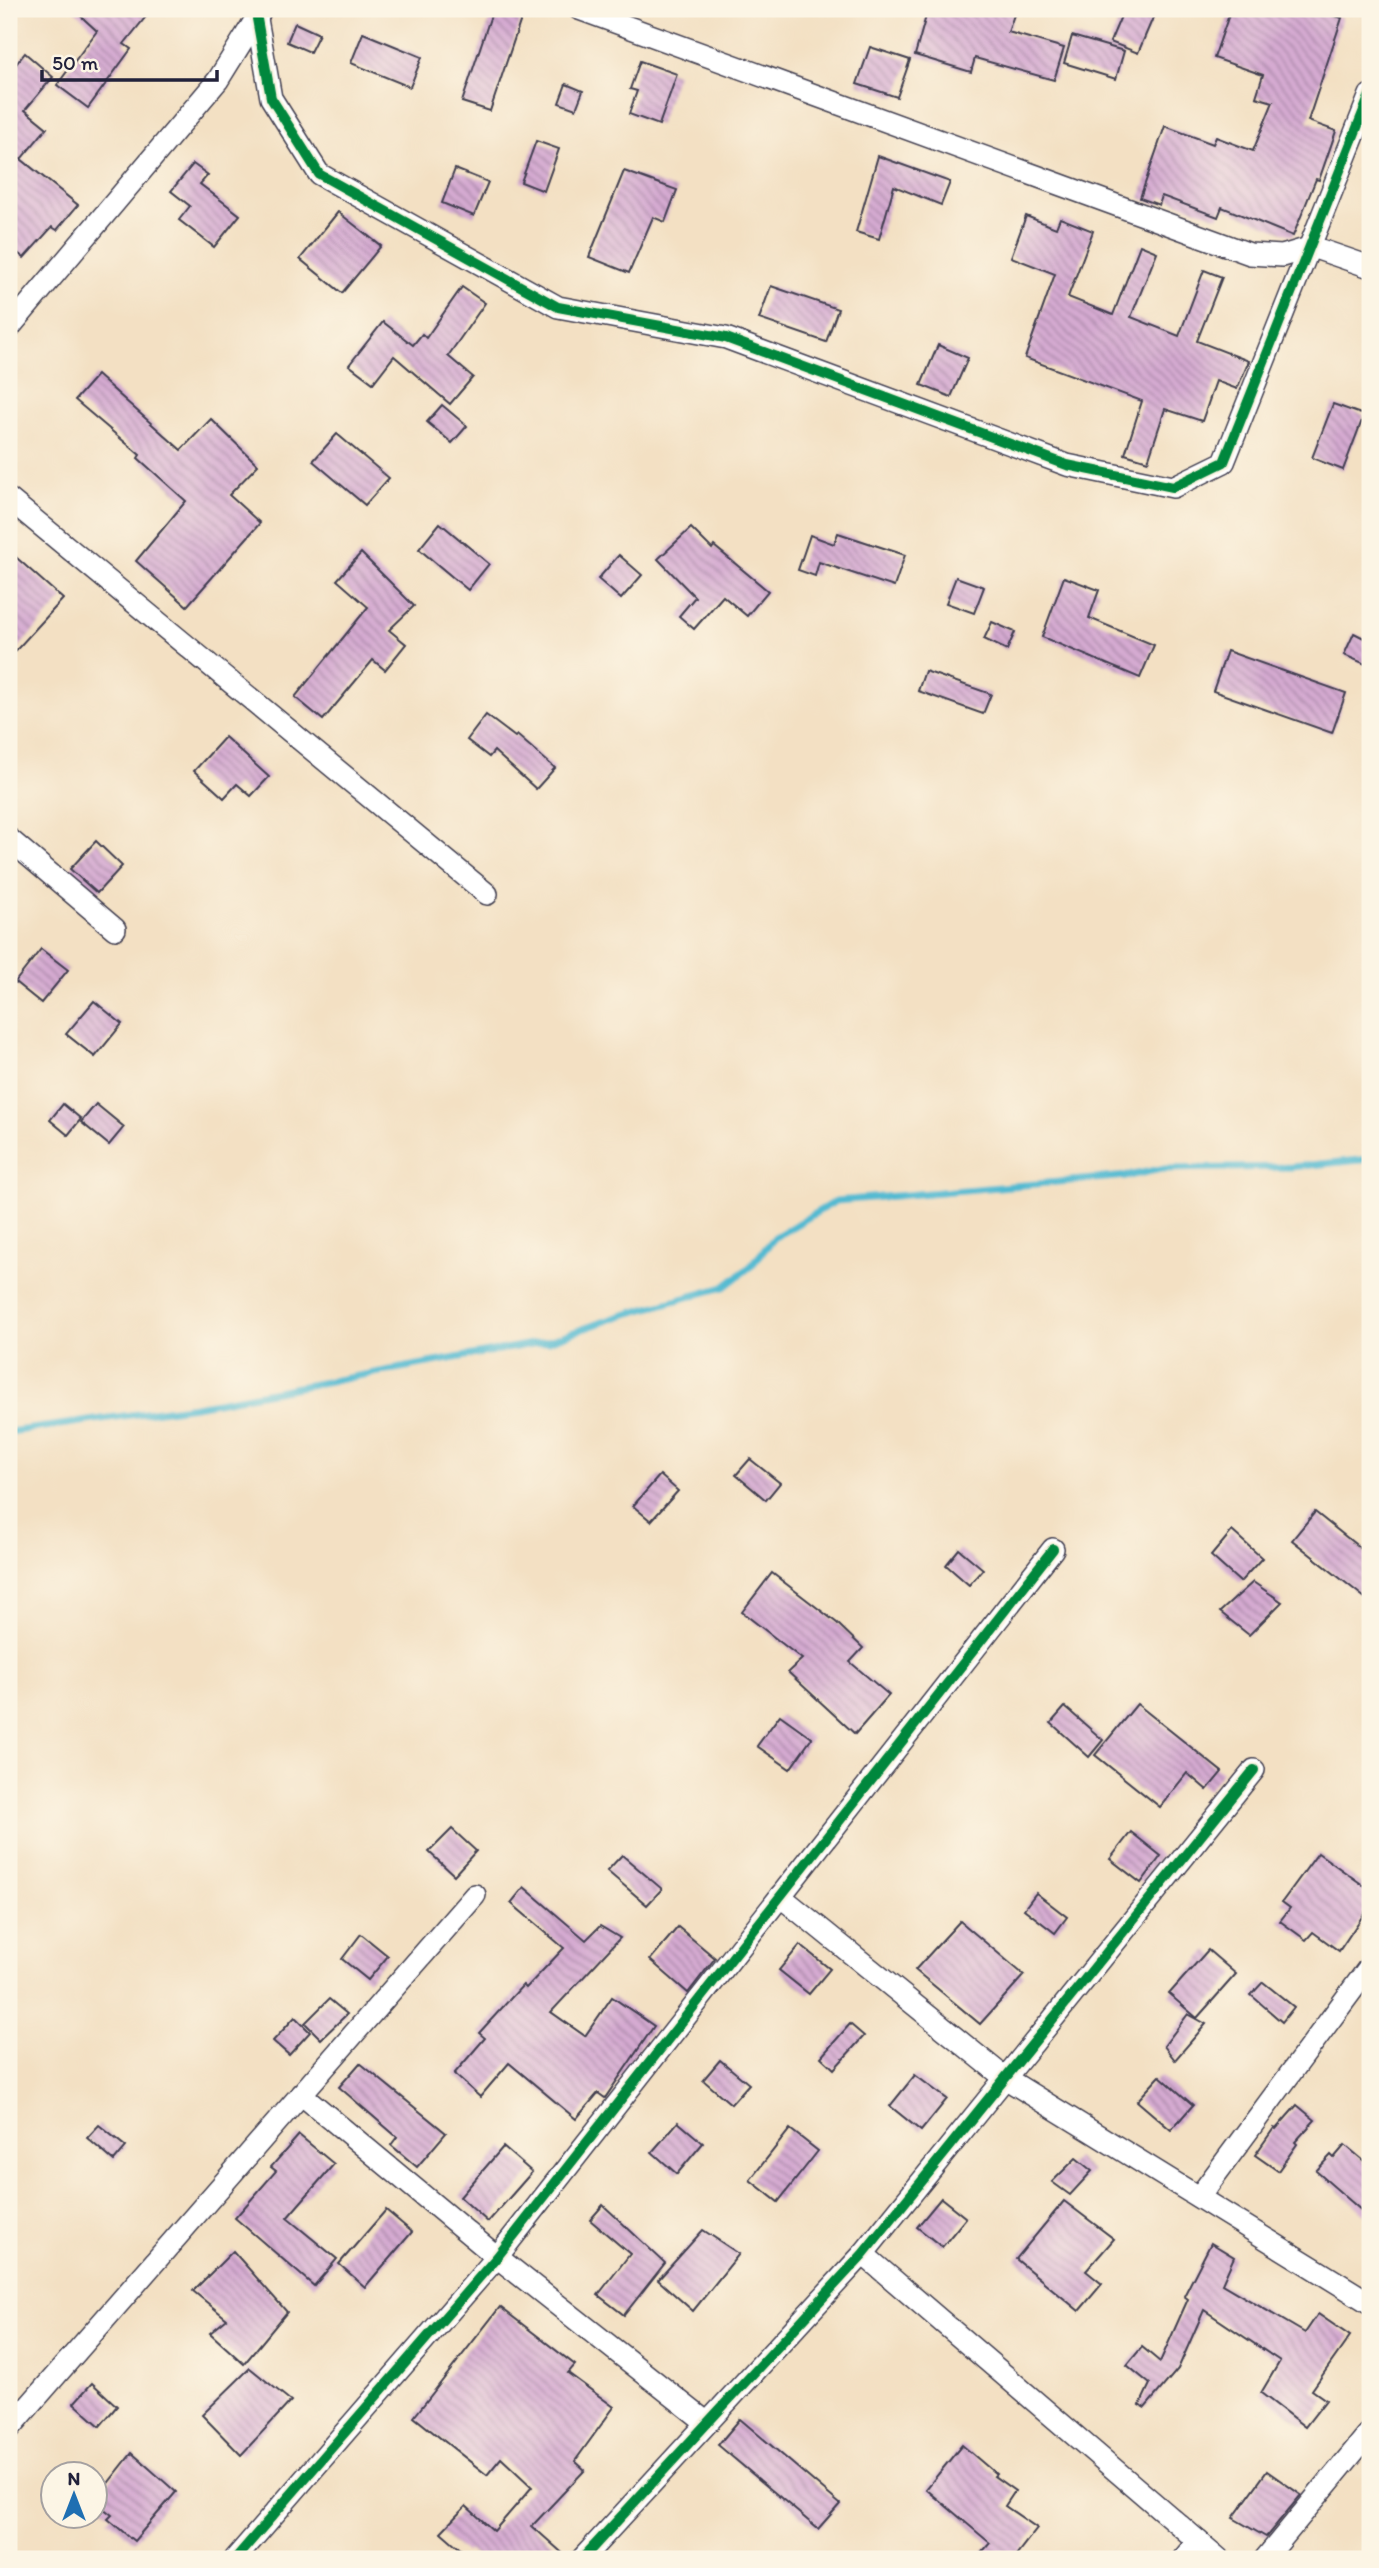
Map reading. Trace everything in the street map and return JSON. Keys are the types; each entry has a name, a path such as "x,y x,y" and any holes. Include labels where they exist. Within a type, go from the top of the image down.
{"street":[{"path":"579,9 1250,254 1282,256 1312,247 1370,267"},
{"path":"259,14 271,98 319,174 558,307 726,338 1067,465 1173,487 1224,462 1312,247 1370,95"},
{"path":"9,328 218,80 259,14"},
{"path":"9,499 486,894"},
{"path":"9,839 115,929"},
{"path":"235,2559 497,2257 1053,1549"},
{"path":"582,2559 863,2254 1254,1770"},
{"path":"9,2429 475,1895"},
{"path":"780,1896 1004,2078 1370,2302"},
{"path":"1199,2197 1370,1966"},
{"path":"301,2094 497,2257 706,2423"},
{"path":"863,2254 1219,2559"},
{"path":"1265,2559 1370,2432"},
{"path":"1183,2559 1198,2542"}],"building":[{"path":"73,9 152,9 124,44 131,49 88,108 57,85 97,31"},
{"path":"493,9 521,19 490,111 462,102"},
{"path":"928,9 1016,9 1008,32 1064,48 1054,80 975,58 971,72 915,55"},
{"path":"1124,9 1144,9 1155,13 1138,53 1110,42"},
{"path":"1231,9 1314,9 1342,18 1308,121 1336,131 1319,180 1316,179 1293,236 1222,207 1218,217 1162,196 1159,205 1140,198 1165,126 1213,144 1216,137 1253,151 1273,102 1256,97 1263,75 1214,58"},
{"path":"295,23 319,34 310,52 287,42"},
{"path":"363,33 422,57 410,87 351,63"},
{"path":"1072,36 1124,51 1116,79 1064,63"},
{"path":"870,47 910,60 897,97 857,84"},
{"path":"25,53 53,77 25,110 47,128 21,159 78,205 57,230 52,227 24,258 9,246 9,73"},
{"path":"640,61 677,74 659,125 629,114 637,91 630,89"},
{"path":"566,84 583,91 576,109 559,103"},
{"path":"536,141 559,149 544,191 521,182"},
{"path":"878,156 950,182 941,205 894,186 879,239 856,232"},
{"path":"193,164 208,175 200,184 240,215 214,247 179,220 190,206 171,191"},
{"path":"455,169 488,182 474,216 442,203"},
{"path":"624,171 677,190 665,222 653,217 629,273 589,257"},
{"path":"338,212 381,246 342,293 300,259"},
{"path":"1026,216 1056,228 1060,218 1093,231 1068,297 1113,315 1140,245 1157,252 1131,317 1179,336 1204,270 1222,277 1197,341 1249,361 1237,389 1216,381 1202,421 1165,409 1148,461 1125,454 1142,401 1025,358 1055,274 1011,257"},
{"path":"771,286 838,309 826,342 759,319"},
{"path":"462,287 485,303 448,356 473,377 450,404 394,356 373,383 349,365 383,322 413,345 422,334 426,338"},
{"path":"938,345 968,358 951,397 921,385"},
{"path":"97,375 181,450 211,419 258,465 229,495 260,523 187,606 136,561 186,501 138,458 140,455 75,400"},
{"path":"1333,404 1364,415 1343,470 1312,458"},
{"path":"442,405 467,426 452,443 427,422"},
{"path":"337,434 389,478 365,505 313,461"},
{"path":"440,523 489,564 468,590 419,549"},
{"path":"691,528 712,549 714,546 768,591 747,616 723,596 694,629 679,616 695,597 658,559"},
{"path":"838,533 905,555 894,587 819,562 815,576 798,570 810,535 834,544"},
{"path":"9,551 63,599 9,658"},
{"path":"361,553 414,606 389,630 406,644 385,670 373,660 323,720 295,697 368,607 337,580"},
{"path":"619,555 642,575 621,599 598,579"},
{"path":"956,577 984,587 974,613 946,603"},
{"path":"1064,577 1099,590 1089,618 1154,645 1140,678 1042,637"},
{"path":"992,622 1015,632 1007,650 984,639"},
{"path":"1354,633 1370,641 1370,666 1344,655"},
{"path":"1227,651 1346,693 1332,733 1213,691"},
{"path":"925,671 991,694 983,714 918,691"},
{"path":"486,715 515,737 517,735 555,768 536,789 494,751 489,757 467,740"},
{"path":"225,737 269,777 251,796 237,784 224,798 194,771"},
{"path":"96,841 122,866 97,893 70,869"},
{"path":"41,949 68,970 41,1003 15,982"},
{"path":"94,1001 122,1024 95,1057 66,1034"},
{"path":"63,1104 81,1119 68,1135 50,1120"},
{"path":"96,1104 124,1127 109,1145 81,1122"},
{"path":"750,1459 780,1483 766,1500 736,1475"},
{"path":"660,1475 678,1491 651,1521 633,1506"},
{"path":"1315,1512 1370,1556 1370,1602 1292,1540"},
{"path":"1232,1531 1262,1558 1240,1582 1211,1556"},
{"path":"959,1549 983,1569 969,1585 946,1565"},
{"path":"772,1573 837,1623 863,1648 850,1662 889,1695 855,1734 788,1672 802,1659 742,1612"},
{"path":"1253,1582 1282,1602 1249,1635 1220,1612"},
{"path":"1137,1704 1222,1772 1207,1790 1187,1773 1160,1807 1095,1755"},
{"path":"1065,1707 1103,1740 1089,1757 1051,1723"},
{"path":"780,1715 812,1738 790,1769 757,1746"},
{"path":"452,1829 476,1851 454,1875 429,1852"},
{"path":"1131,1832 1161,1856 1141,1883 1110,1859"},
{"path":"1318,1853 1370,1890 1370,1905 1339,1951 1313,1932 1306,1940 1280,1921 1290,1908 1282,1902"},
{"path":"622,1855 662,1889 647,1905 607,1871"},
{"path":"524,1887 586,1940 600,1926 620,1938 551,2012 585,2036 612,1997 654,2026 605,2098 598,2093 576,2119 509,2063 480,2097 454,2074 485,2038 479,2033 523,1985 526,1988 564,1948 511,1903"},
{"path":"1036,1893 1067,1917 1055,1933 1024,1909"},
{"path":"960,1921 1024,1975 980,2024 915,1970"},
{"path":"678,1927 715,1958 688,1993 650,1960"},
{"path":"361,1934 388,1956 368,1980 342,1959"},
{"path":"800,1945 830,1969 809,1994 779,1970"},
{"path":"1208,1950 1236,1974 1197,2018 1169,1994"},
{"path":"1263,1982 1294,2007 1282,2022 1251,1995"},
{"path":"329,1999 347,2014 321,2039 305,2023"},
{"path":"1188,2014 1206,2024 1175,2060 1164,2046"},
{"path":"295,2017 310,2032 289,2055 273,2041"},
{"path":"850,2024 864,2036 834,2069 821,2057"},
{"path":"720,2060 749,2084 731,2104 703,2080"},
{"path":"360,2063 446,2133 417,2167 391,2145 397,2137 339,2087"},
{"path":"915,2075 947,2099 921,2131 890,2106"},
{"path":"1160,2076 1193,2105 1171,2130 1137,2101"},
{"path":"1297,2105 1315,2120 1295,2142 1297,2144 1278,2171 1255,2155 1274,2128 1276,2129"},
{"path":"678,2122 703,2143 677,2174 652,2152"},
{"path":"99,2125 126,2147 114,2161 87,2138"},
{"path":"790,2129 818,2151 778,2202 750,2180"},
{"path":"299,2135 334,2164 287,2218 337,2259 314,2286 235,2218 276,2171 271,2167"},
{"path":"1345,2145 1370,2166 1370,2218 1316,2171 1331,2155 1334,2158"},
{"path":"503,2147 532,2172 488,2222 460,2197"},
{"path":"1076,2158 1092,2171 1070,2195 1052,2182"},
{"path":"941,2198 966,2218 942,2247 917,2227"},
{"path":"1064,2201 1114,2239 1086,2271 1102,2284 1079,2311 1016,2259"},
{"path":"603,2205 665,2263 624,2315 598,2295 630,2254 590,2220"},
{"path":"386,2210 412,2232 365,2287 339,2264"},
{"path":"703,2230 739,2254 693,2311 658,2280"},
{"path":"1211,2243 1234,2257 1222,2284 1305,2333 1318,2314 1350,2336 1312,2390 1326,2400 1305,2427 1261,2393 1280,2361 1204,2310 1178,2369 1145,2408 1140,2405 1150,2384 1127,2365 1142,2347 1160,2362 1188,2299 1184,2296"},
{"path":"233,2251 287,2312 244,2364 210,2333 227,2319 193,2291"},
{"path":"500,2307 575,2365 568,2373 614,2407 575,2461 585,2470 532,2526 569,2559 479,2559 468,2550 465,2553 441,2532 466,2506 494,2531 532,2487 501,2458 487,2475 414,2417"},
{"path":"250,2368 291,2401 241,2455 202,2415"},
{"path":"92,2383 117,2406 100,2426 74,2403"},
{"path":"740,2419 840,2504 818,2529 718,2445"},
{"path":"962,2445 996,2474 994,2476 1015,2491 1005,2506 1037,2528 1013,2559 976,2559 990,2543 926,2489"},
{"path":"132,2453 176,2492 134,2541 108,2519 112,2515 108,2512 108,2483"},
{"path":"1267,2471 1301,2495 1266,2537 1233,2518"}],"waterway":[{"path":"9,1432 195,1406 548,1341 620,1316 724,1287 751,1266 775,1237 836,1201 1128,1176 1161,1169 1291,1167 1370,1159"}],"cycle path":[{"path":"257,19 271,98 319,174 558,307 726,338 1067,465 1173,487 1224,462 1370,95"},
{"path":"235,2559 497,2257 1053,1549"},
{"path":"582,2559 863,2254 1254,1770"}]}
